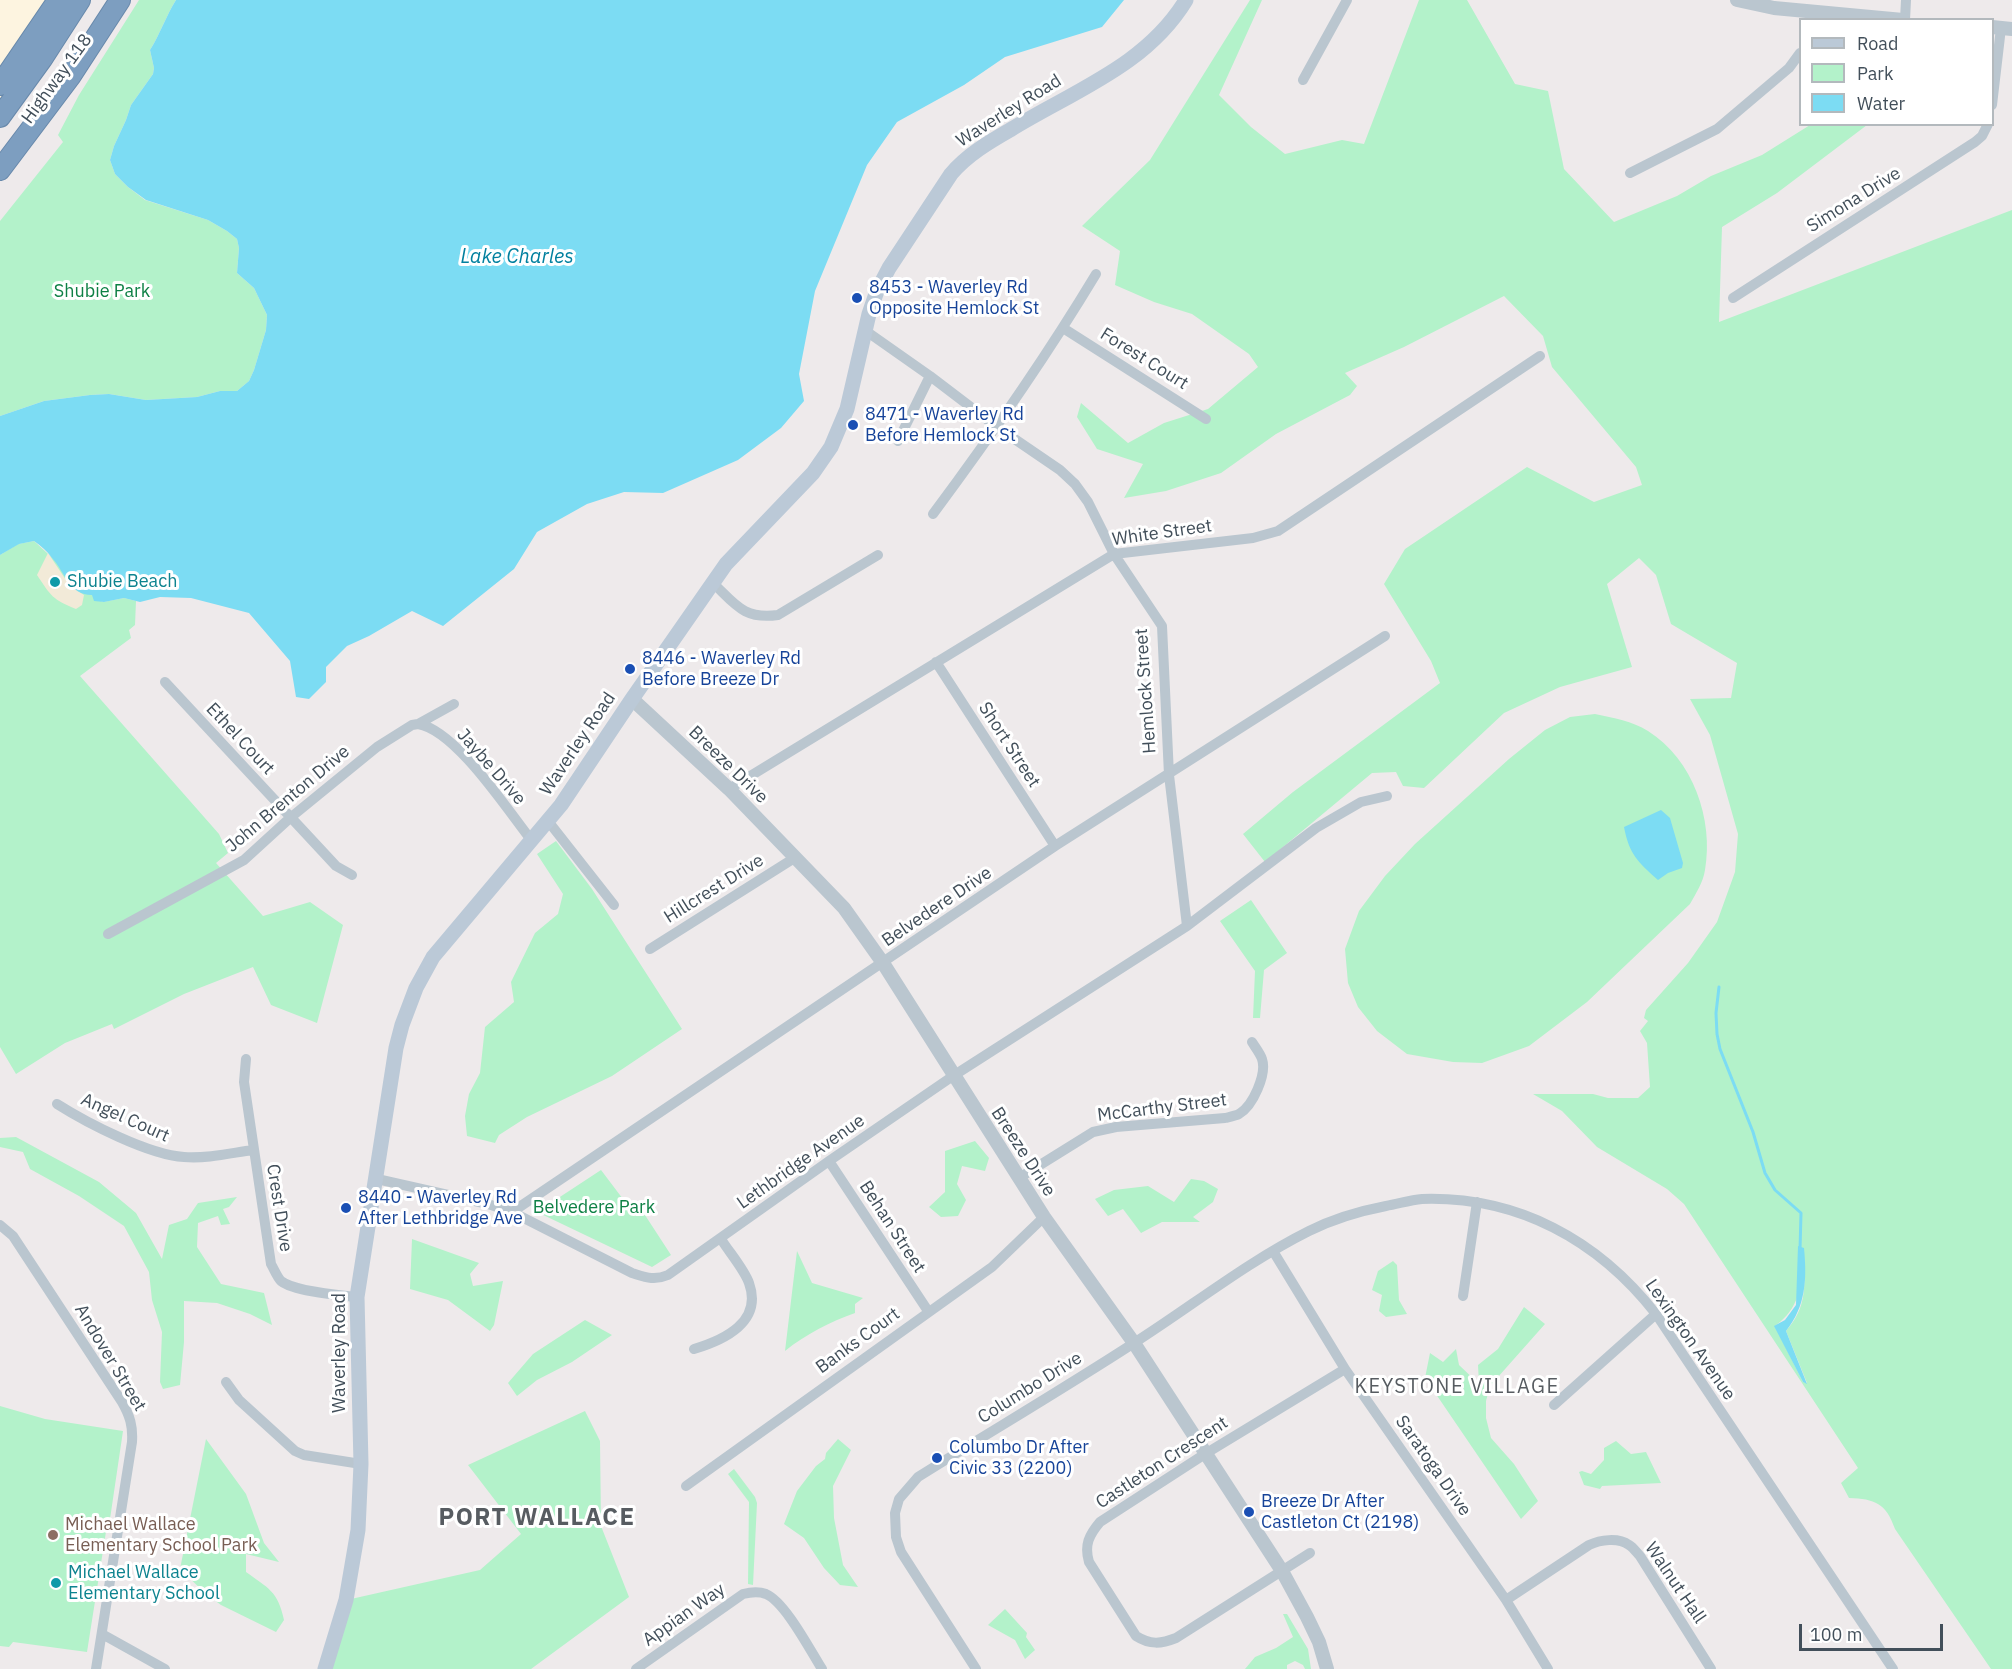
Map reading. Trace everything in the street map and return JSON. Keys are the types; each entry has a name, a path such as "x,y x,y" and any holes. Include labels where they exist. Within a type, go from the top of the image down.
{"highway":[{"path":"0,85 58,0"},
{"name":"Highway 118","path":"0,117 42,59 80,0"},
{"name":"Highway 118","path":"0,156 64,72 111,0"},
{"path":"0,170 70,77 120,0"}],"main road":[{"name":"Waverley Road","path":"325,1669 346,1600 360,1505 362,1464 357,1297 396,1048 416,988 446,940 561,805 726,564 813,473 831,447 847,409 866,332 868,314 877,291 889,268 942,186 959,165 1004,133 1135,57 1164,29 1186,0"}],"street":[{"path":"1303,80 1347,0"},
{"path":"1737,0 1827,17 1853,18"},
{"path":"1904,18 1906,0"},
{"path":"1994,90 2002,28"},
{"path":"1630,173 1717,129 1789,68 1799,54"},
{"name":"Simona Drive","path":"1733,298 1975,142 1982,136 1987,126"},
{"path":"933,514 997,428 1096,274"},
{"name":"Forest Court","path":"1063,328 1206,419"},
{"name":"Hemlock Street","path":"866,332 930,376 997,428 1060,470 1076,484 1088,502 1114,554 1162,626 1169,775 1187,926"},
{"name":"White Street","path":"729,789 1114,554 1253,538 1278,531 1540,356"},
{"path":"898,441 930,376"},
{"path":"713,583 750,615 768,616 788,610 878,555"},
{"name":"Belvedere Drive","path":"512,1212 1055,846 1385,636"},
{"name":"Short Street","path":"936,662 1055,846"},
{"name":"Ethel Court","path":"165,682 336,866 352,875"},
{"name":"Breeze Drive","path":"632,699 729,789 796,857 844,908 884,963 1018,1178 1134,1343 1282,1571 1315,1634 1327,1669"},
{"name":"John Brenton Drive","path":"108,934 244,860 290,818 377,747 412,725 454,704"},
{"name":"Jaybe Drive","path":"418,724 428,726 451,743 474,767 532,841"},
{"name":"Lethbridge Avenue","path":"377,1179 488,1204 512,1212 632,1273 652,1279 668,1275 953,1076 1187,926 1316,828 1361,802 1387,796"},
{"path":"548,821 614,905"},
{"name":"Hillcrest Drive","path":"650,949 796,857"},
{"name":"McCarthy Street","path":"1018,1178 1093,1132 1116,1127 1225,1118 1239,1114 1249,1106 1257,1093 1261,1078 1263,1061 1252,1042"},
{"name":"Crest Drive","path":"246,1059 243,1082 271,1264 279,1279 289,1285 321,1293 357,1297"},
{"name":"Angel Court","path":"57,1104 82,1119 166,1155 191,1157 253,1150"},
{"name":"Behan Street","path":"829,1161 928,1311"},
{"name":"Lexington Avenue","path":"1134,1343 1273,1251 1311,1230 1361,1211 1420,1199 1477,1202 1545,1224 1576,1240 1608,1262 1656,1314 1893,1669"},
{"path":"1463,1296 1477,1202"},
{"name":"Banks Court","path":"686,1485 992,1267 1044,1217"},
{"name":"Andover Street","path":"0,1225 13,1236 116,1393 129,1414 133,1428 96,1669"},
{"path":"694,1349 716,1343 730,1335 744,1321 750,1309 749,1283 721,1239"},
{"name":"Saratoga Drive","path":"1273,1251 1345,1369 1506,1600 1548,1669"},
{"path":"1554,1405 1656,1314"},
{"name":"Columbo Drive","path":"976,1669 902,1552 894,1524 899,1499 918,1477 1134,1343"},
{"name":"Castleton Crescent","path":"1310,1553 1176,1638 1154,1644 1136,1636 1089,1562 1086,1552 1088,1539 1100,1522 1205,1454 1345,1369"},
{"path":"226,1382 239,1400 295,1451 304,1455 362,1464"},
{"name":"Walnut Hall","path":"1506,1600 1599,1540 1615,1540 1629,1544 1640,1556 1711,1669"},
{"name":"Appian Way","path":"636,1669 742,1594 753,1592 764,1593 780,1603 822,1669"},
{"path":"102,1634 165,1669"}],"shaded area":[{"path":"0,0 90,0 0,114"}],"green space":[{"name":"Shubie Park","path":"139,0 176,0 150,50 153,74 131,105 110,160 115,174 145,200 208,220 237,239 239,248 237,273 254,288 267,315 266,330 254,370 249,381 237,391 220,391 197,397 146,400 109,394 90,395 44,401 0,416 0,221 63,142 58,135 79,95"},
{"path":"1250,0 1262,0 1219,95 1251,127 1285,154 1342,140 1364,144 1419,0 1467,0 1515,84 1548,91 1564,169 1614,222 1677,196 1711,176 1762,155 1808,126 1866,126 1777,193 1722,227 1719,322 2012,210 2012,1669 1991,1669 1895,1529 1888,1513 1873,1501 1849,1498 1841,1483 1858,1468 1684,1204 1667,1189 1597,1147 1562,1111 1533,1094 1593,1094 1608,1098 1638,1098 1650,1087 1647,1043 1640,1031 1648,1021 1644,1018 1646,1010 1688,963 1717,922 1735,872 1738,834 1710,735 1690,699 1731,698 1737,663 1671,624 1656,575 1639,558 1607,584 1632,667 1560,687 1504,713 1424,788 1403,786 1396,772 1372,773 1265,862 1243,834 1293,792 1440,683 1431,661 1384,584 1405,549 1527,467 1594,502 1642,485 1636,467 1552,367 1543,336 1504,296 1404,347 1345,373 1357,386 1350,395 1276,434 1221,473 1166,491 1124,498 1143,464 1097,449 1077,417 1081,403 1128,443 1164,423 1208,409 1258,367 1249,354 1192,314 1154,302 1115,285 1120,251 1082,226 1150,160","holes":["1805,1258 1804,1288 1798,1314 1786,1331 1807,1383 1803,1382 1775,1326 1790,1312 1798,1296"]},
{"path":"34,541 98,600 103,602 124,598 136,601 135,625 129,630 131,638 80,676 219,834 228,853 216,863 263,916 310,902 343,925 317,1023 271,1005 253,967 184,994 114,1029 112,1024 65,1043 16,1074 0,1047 0,555 18,544"},
{"path":"1595,714 1629,722 1648,731 1664,743 1688,774 1703,811 1706,831 1705,870 1697,892 1690,904 1587,1002 1529,1046 1482,1063 1453,1062 1407,1054 1377,1031 1358,1007 1348,983 1345,949 1359,911 1385,876 1415,844 1509,759 1545,730 1570,717"},
{"path":"556,841 592,889 682,1029 612,1076 527,1117 499,1135 495,1143 467,1136 465,1116 469,1094 480,1073 485,1027 514,1002 511,982 535,933 558,914 563,894 537,854"},
{"path":"1251,900 1287,953 1264,970 1260,1018 1253,1018 1255,971 1220,921"},
{"path":"16,1137 99,1182 136,1213 162,1259 169,1225 187,1219 198,1203 237,1197 229,1207 223,1209 230,1224 221,1225 218,1216 198,1223 197,1247 221,1284 264,1293 272,1325 250,1314 217,1303 184,1301 184,1342 180,1385 163,1389 160,1382 162,1332 152,1300 149,1272 124,1226 79,1196 30,1169 23,1152 0,1147 0,1138"},
{"path":"975,1141 989,1158 985,1171 962,1166 957,1184 966,1200 958,1216 941,1217 929,1207 945,1192 945,1151"},
{"name":"Belvedere Park","path":"601,1170 629,1207 643,1212 671,1255 652,1267 537,1212"},
{"path":"1191,1179 1204,1181 1218,1189 1213,1202 1193,1217 1200,1222 1162,1222 1141,1233 1123,1209 1108,1216 1095,1199 1114,1190 1148,1186 1174,1202"},
{"path":"412,1239 479,1263 470,1274 473,1286 503,1281 494,1325 490,1331 448,1300 410,1289"},
{"path":"797,1251 812,1283 863,1298 855,1304 855,1313 818,1329 785,1351"},
{"path":"1393,1261 1397,1265 1399,1300 1407,1314 1386,1317 1379,1311 1382,1295 1372,1290 1378,1271"},
{"path":"1524,1307 1545,1324 1490,1386 1486,1401 1486,1418 1491,1438 1514,1464 1538,1501 1521,1519 1425,1378 1430,1353 1443,1362 1456,1349 1459,1365 1479,1384 1478,1365 1498,1349"},
{"path":"585,1320 612,1335 572,1362 537,1380 517,1396 508,1383 533,1354"},
{"name":"Michael Wallace Elementary School Park","path":"0,1406 45,1419 123,1431 87,1652 13,1642 9,1647 0,1646"},
{"path":"585,1411 600,1441 601,1526 629,1597 531,1669 330,1669 351,1599 480,1570 521,1534 468,1465"},
{"path":"206,1439 246,1494 264,1543 279,1562 246,1554 246,1572 271,1591 282,1610 284,1620 276,1632 221,1605 180,1569"},
{"path":"838,1439 851,1450 833,1486 834,1518 843,1565 858,1587 840,1585 824,1568 804,1538 784,1524 797,1491 816,1466 825,1459 826,1453"},
{"path":"1616,1441 1631,1454 1646,1452 1661,1483 1602,1486 1600,1489 1584,1485 1579,1472 1591,1474 1604,1460 1604,1448"},
{"path":"734,1469 757,1503 753,1585 748,1584 749,1502 728,1474"},
{"path":"1005,1609 1027,1633 1026,1637 1035,1650 1025,1659 1015,1640 988,1625"},
{"path":"1283,1614 1287,1614 1308,1649 1311,1669 1305,1669 1303,1665 1295,1661 1287,1665 1287,1669 1245,1669 1255,1657 1276,1648 1293,1637"}],"sand":[{"name":"Shubie Beach","path":"48,553 70,586 84,595 82,605 76,609 53,596 37,575"}],"water":[{"name":"Lake Charles","path":"176,0 1124,0 1102,27 1005,57 964,85 897,122 867,165 815,291 799,374 804,401 781,428 738,460 663,493 624,492 587,504 537,532 514,569 443,626 412,611 347,646 326,667 326,682 309,699 296,697 290,661 249,613 191,598 160,597 140,602 124,598 104,602 94,601 92,595 78,591 68,582 50,555 34,541 19,544 0,555 0,416 44,401 90,395 109,394 146,400 197,397 220,391 237,391 249,381 254,370 266,330 267,315 254,288 237,273 239,248 237,239 208,220 146,200 115,174 110,160 131,105 153,74 150,50"},
{"path":"1661,810 1670,818 1683,863 1682,868 1658,880 1635,857 1624,827"},
{"path":"1798,1246 1804,1248 1804,1292 1798,1312 1786,1331 1807,1384 1803,1382 1774,1326 1785,1320 1796,1305"}],"waterway":[{"path":"1719,987 1716,1013 1720,1049 1753,1132 1765,1173 1775,1190 1801,1213 1800,1250"}],"place":[{"name":"8453 - Waverley Rd Opposite Hemlock St","path":"857,298"},
{"name":"8471 - Waverley Rd Before Hemlock St","path":"853,425"},
{"name":"Shubie Beach","path":"55,582"},
{"name":"8446 - Waverley Rd Before Breeze Dr","path":"630,669"},
{"name":"8440 - Waverley Rd After Lethbridge Ave","path":"346,1208"},
{"name":"Columbo Dr After Civic 33 (2200)","path":"937,1458"},
{"name":"Breeze Dr After Castleton Ct (2198)","path":"1249,1512"},
{"name":"Michael Wallace Elementary School Park","path":"53,1535"},
{"name":"Michael Wallace Elementary School","path":"56,1583"}],"district":[{"name":"KEYSTONE VILLAGE","path":"1457,1387"},
{"name":"PORT WALLACE","path":"537,1518"}]}
